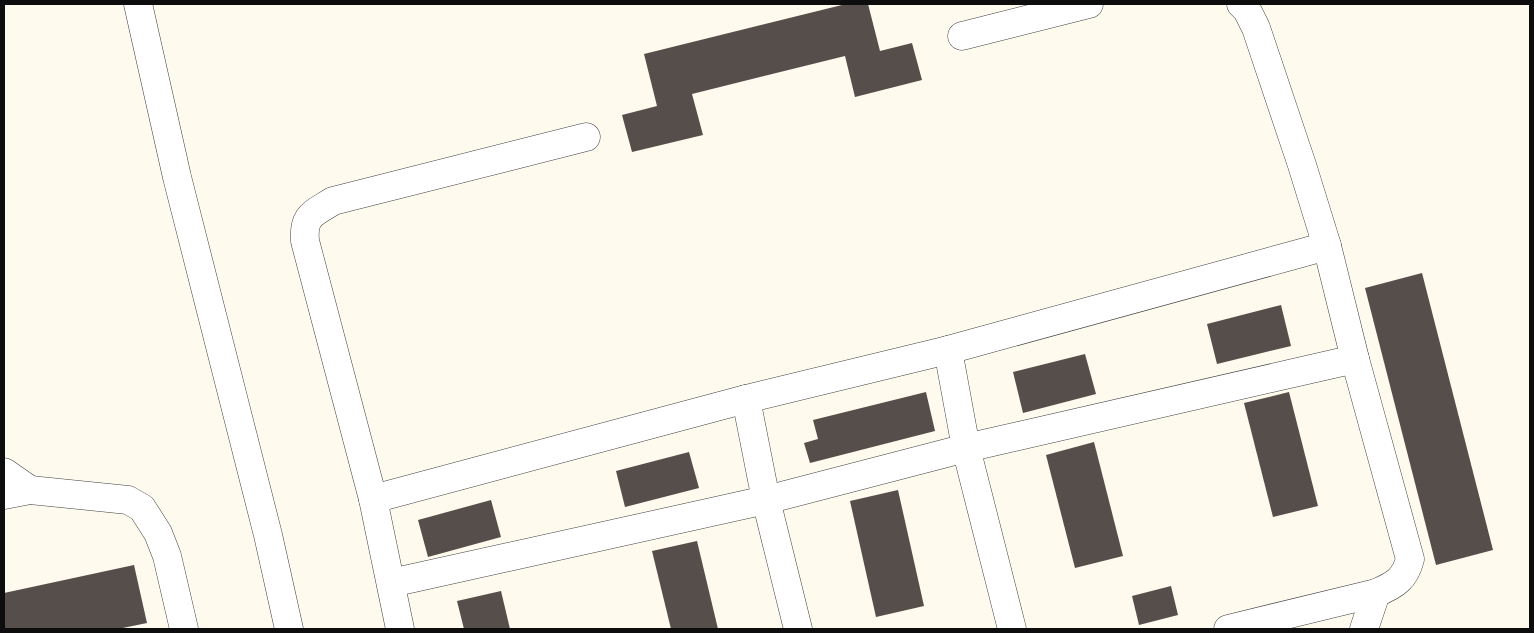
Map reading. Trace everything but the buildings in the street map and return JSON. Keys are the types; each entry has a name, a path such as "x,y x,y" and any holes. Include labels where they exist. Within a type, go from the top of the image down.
{"street":[{"path":"138,4 177,178 268,535 289,629"},
{"path":"962,36 1089,4"},
{"path":"1228,629 1376,593 1392,586 1403,576 1408,569 1410,559 1355,359 1327,246 1256,28 1247,10 1241,4"},
{"path":"400,629 373,499 305,241 304,226 311,214 333,201 586,137"},
{"path":"373,499 746,399 948,350 1327,246"},
{"path":"948,350 966,448 1012,629"},
{"path":"390,583 766,500 966,448 1355,359"},
{"path":"746,399 766,500 798,629"},
{"path":"4,472 30,490"},
{"path":"4,495 30,490 128,500 142,508 158,533 167,556 184,629"},
{"path":"1364,629 1376,593"}]}
